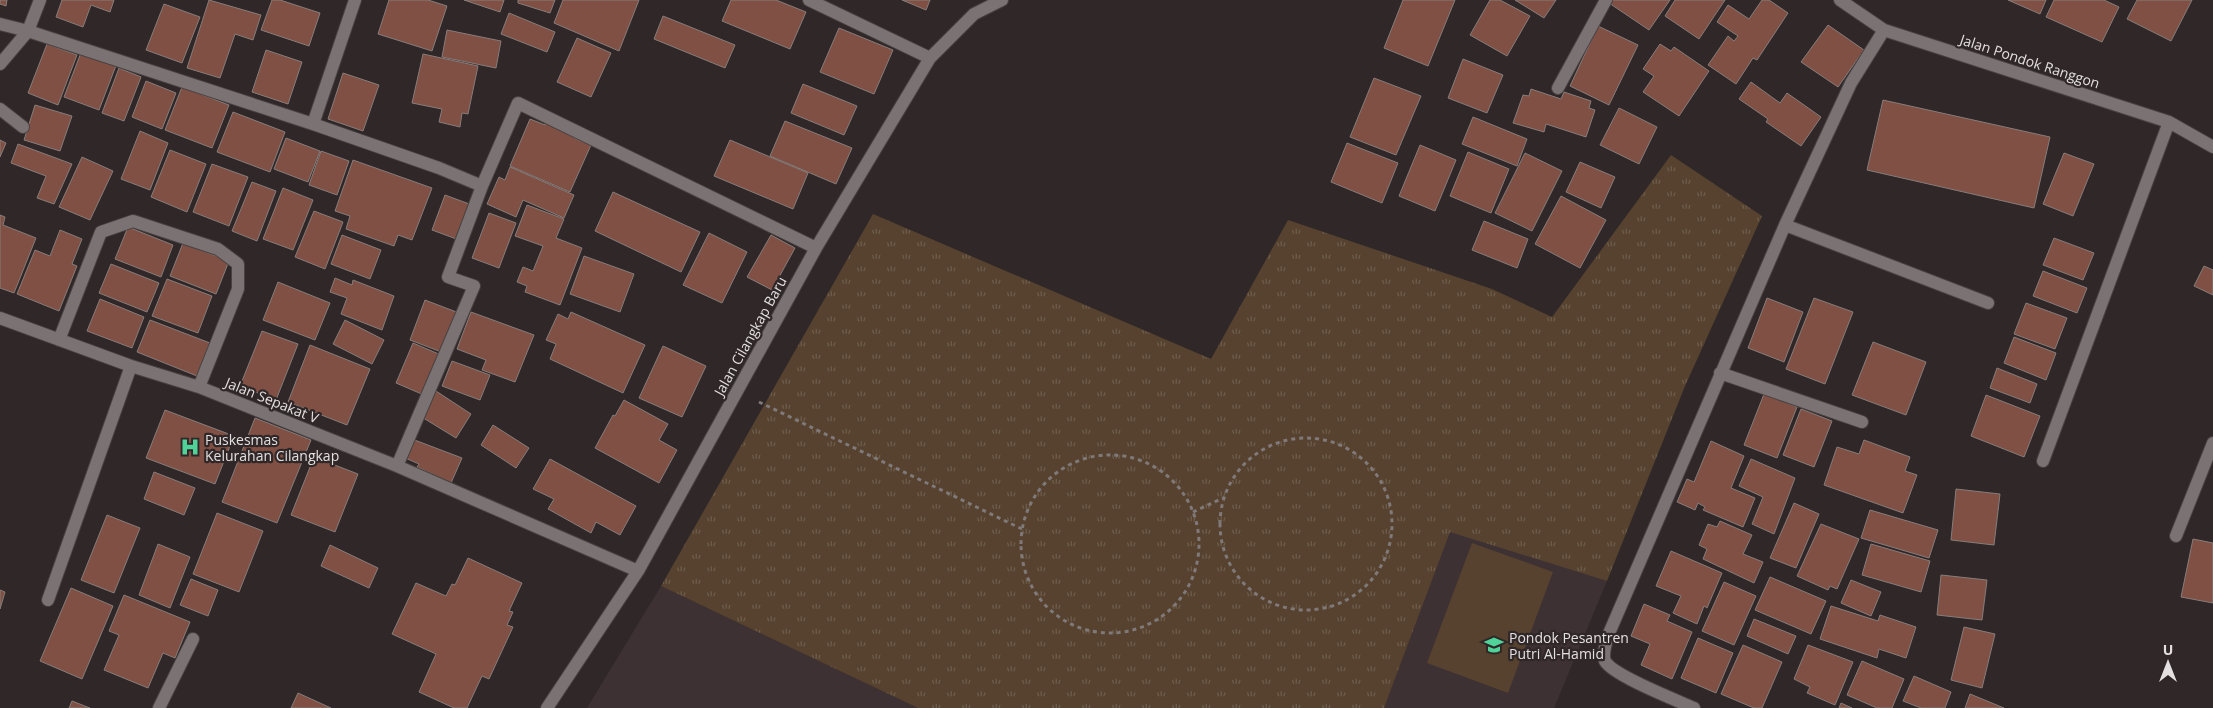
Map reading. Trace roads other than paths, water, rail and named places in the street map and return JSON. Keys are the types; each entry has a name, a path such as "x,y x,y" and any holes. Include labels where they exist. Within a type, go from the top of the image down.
{"street":[{"path":"0,64 28,31 40,0"},
{"path":"314,124 354,0"},
{"path":"809,0 930,58"},
{"name":"Jalan Cilangkap Baru","path":"547,708 638,571 816,248 930,58 974,14 1002,0"},
{"path":"1558,88 1606,0"},
{"name":"Jalan Pondok Ranggon","path":"1840,0 1884,30 2169,122 2213,147"},
{"path":"0,24 28,31 314,124 439,168 482,186"},
{"path":"1694,708 1660,694 1614,670 1606,661 1604,651 1607,638 1785,225 1851,83 1884,30"},
{"path":"397,466 474,286 448,277 482,186 518,103 816,248"},
{"path":"0,109 23,127"},
{"path":"2043,461 2169,122"},
{"path":"59,340 101,232 133,221 218,249 238,264 238,289 199,387"},
{"path":"1785,225 1988,303"},
{"name":"Jalan Sepakat V","path":"0,318 131,366 199,387 397,466 638,571"},
{"path":"48,600 131,366"},
{"path":"1720,374 1862,422"},
{"path":"2176,536 2213,443"},
{"path":"159,708 193,639"}],"place":[{"name":"Puskesmas Kelurahan Cilangkap","path":"190,447"},
{"name":"Pondok Pesantren Putri Al-Hamid","path":"1494,645"}]}
